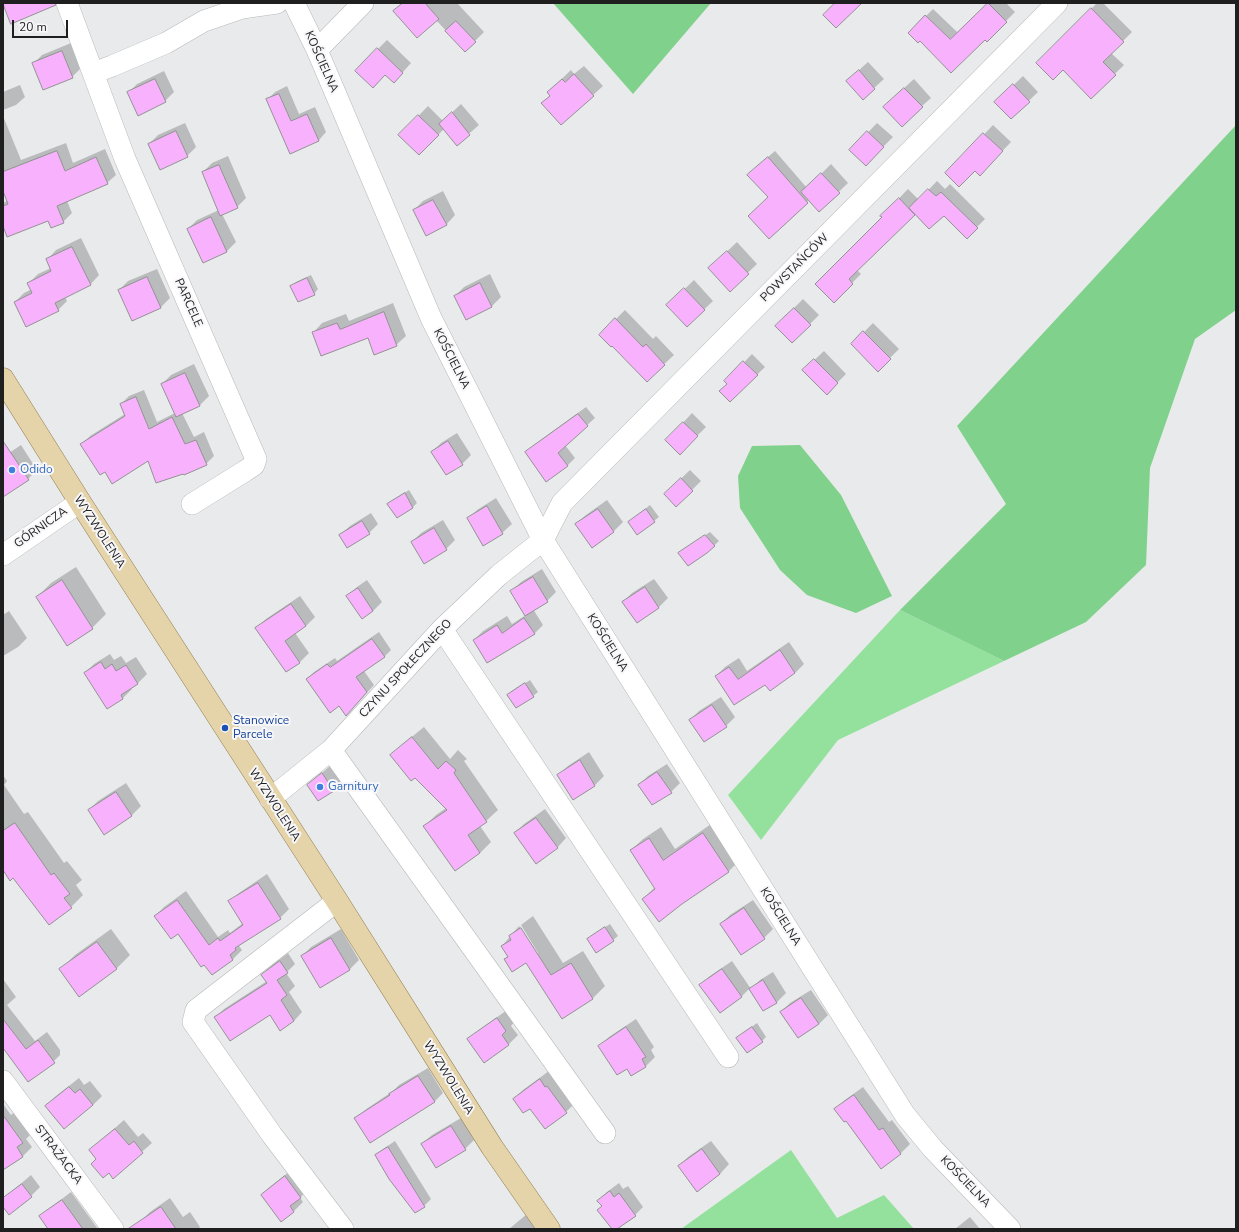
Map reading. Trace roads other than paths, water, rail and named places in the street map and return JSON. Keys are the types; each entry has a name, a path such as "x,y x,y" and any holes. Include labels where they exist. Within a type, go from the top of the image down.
{"main road":[{"name":"WYZWOLENIA","path":"3,379 270,799 337,901 492,1147 549,1229"}],"street":[{"name":"PARCELE","path":"67,3 125,159 256,459 254,465 250,468 192,504"},
{"path":"94,73 166,43 204,21 242,8 277,3"},
{"name":"KOŚCIELNA","path":"294,3 316,50 431,318 543,540 905,1115 934,1149 1010,1229"},
{"path":"316,50 363,3"},
{"name":"POWSTAŃCÓW","path":"543,540 562,504 1057,3"},
{"name":"GÓRNICZA","path":"3,555 80,502"},
{"name":"CZYNU SPOŁECZNEGO","path":"270,799 331,750 442,629 500,575 543,540"},
{"path":"442,629 728,1057"},
{"path":"331,750 605,1133"},
{"path":"337,901 196,1010 193,1022 272,1135 343,1229"},
{"name":"STRAŻACKA","path":"3,1081 113,1229"}],"place":[{"name":"Odido","path":"12,470"},
{"name":"Stanowice Parcele","path":"225,728"},
{"name":"Garnitury","path":"320,787"}]}
